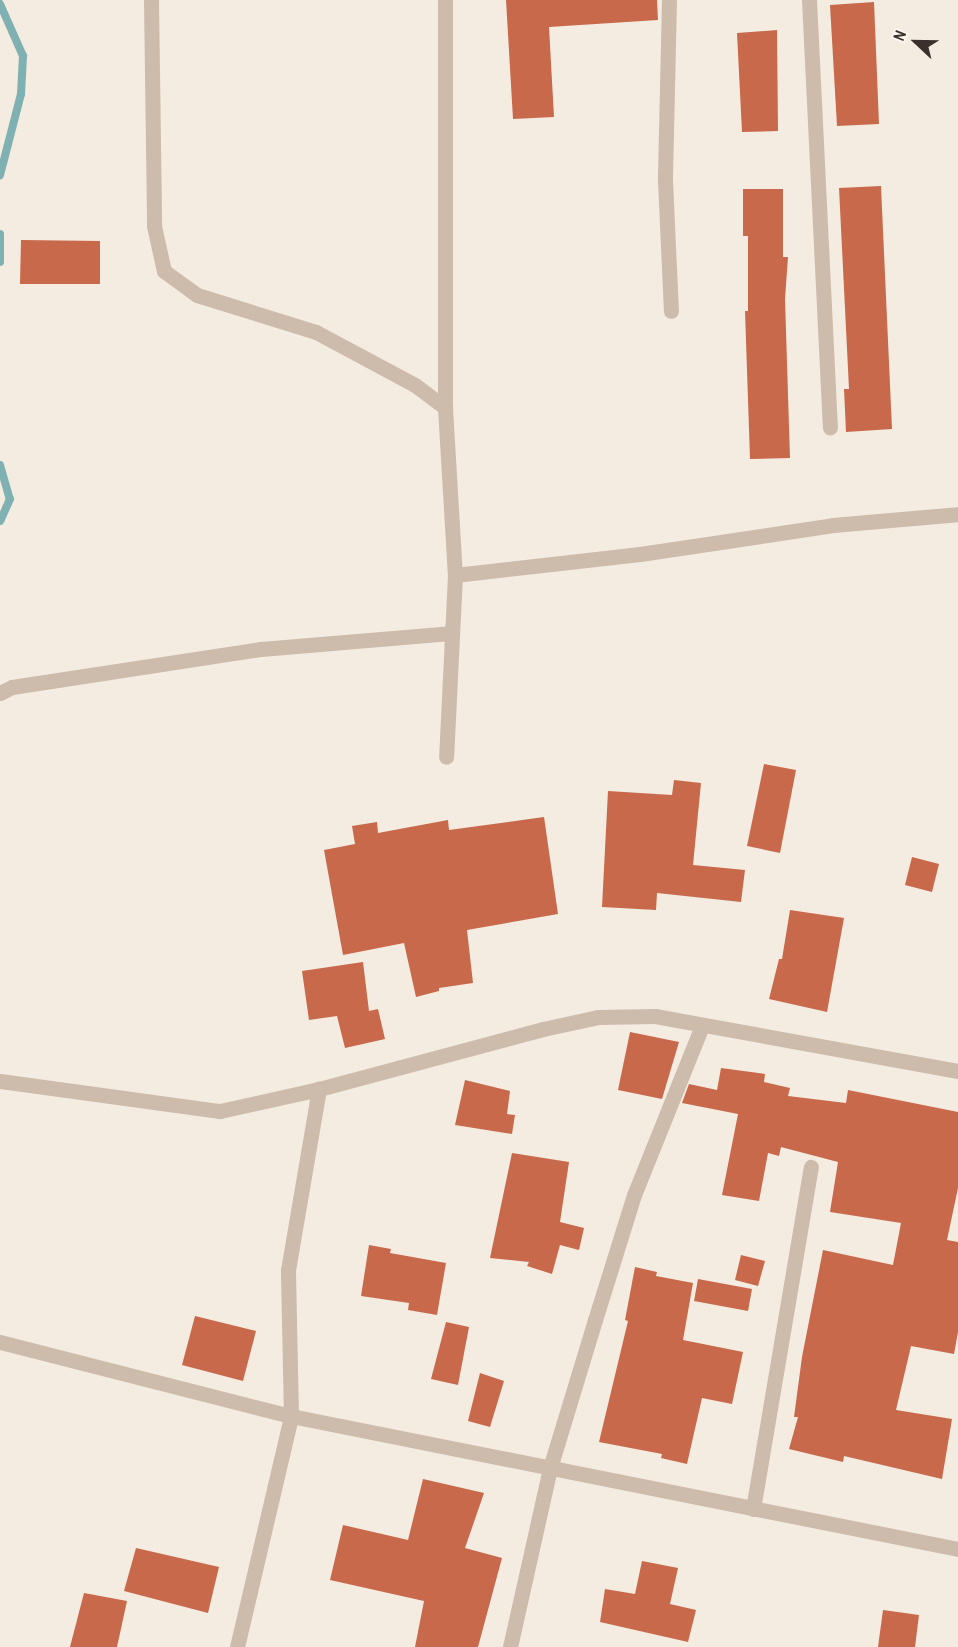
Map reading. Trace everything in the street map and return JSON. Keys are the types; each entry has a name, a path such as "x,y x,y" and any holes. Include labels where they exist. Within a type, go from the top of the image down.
{"street":[{"path":"151,0 154,226 164,272 197,296 316,332 415,385 445,408"},
{"path":"445,0 445,408 455,575 450,633 446,757"},
{"path":"669,0 665,180 671,311"},
{"path":"809,0 830,427"},
{"path":"455,575 640,554 833,525 958,514"},
{"path":"0,693 12,687 261,650 450,633"},
{"path":"0,1081 220,1111 320,1089 454,1050 598,1017 655,1016 958,1071"},
{"path":"510,1647 550,1468 634,1195 702,1026"},
{"path":"237,1647 291,1416 288,1270 320,1089"},
{"path":"753,1509 811,1167"},
{"path":"0,1342 291,1416 753,1509 958,1546"}],"building":[{"path":"506,0 657,0 658,20 549,27 554,117 513,119"},
{"path":"874,2 879,124 837,126 830,5"},
{"path":"777,30 778,131 742,132 737,33"},
{"path":"881,186 892,429 846,432 844,389 849,389 839,188"},
{"path":"743,189 783,189 783,257 788,257 785,299 790,458 750,459 745,311 748,311 748,236 743,236"},
{"path":"21,240 100,241 100,284 20,284"},
{"path":"764,764 796,770 780,853 747,846"},
{"path":"674,780 701,783 693,865 745,870 741,902 657,893 656,910 602,907 608,791 672,795"},
{"path":"544,817 558,914 467,930 473,983 439,988 439,991 416,997 404,943 343,955 324,850 355,844 352,826 377,822 378,833 448,820 449,830"},
{"path":"912,857 939,864 932,892 905,885"},
{"path":"790,910 844,918 827,1012 769,999 779,959 782,959"},
{"path":"363,962 369,1011 378,1009 385,1039 345,1048 337,1016 309,1020 302,971"},
{"path":"630,1032 679,1042 662,1099 618,1090"},
{"path":"721,1068 765,1074 764,1082 790,1088 788,1096 846,1103 848,1090 958,1112 958,1188 947,1240 958,1242 958,1332 954,1354 911,1346 896,1410 952,1419 942,1479 844,1456 843,1462 789,1449 798,1417 794,1417 802,1357 823,1250 893,1265 901,1223 830,1212 838,1162 781,1147 779,1156 768,1153 759,1201 722,1195 738,1114 682,1103 689,1084 717,1090"},
{"path":"465,1080 510,1091 507,1114 515,1115 512,1134 455,1125"},
{"path":"512,1153 569,1162 560,1222 584,1228 579,1250 560,1245 552,1274 527,1266 529,1262 490,1258"},
{"path":"369,1245 391,1249 390,1253 446,1263 437,1315 408,1310 409,1303 361,1296"},
{"path":"741,1255 765,1261 758,1286 735,1280"},
{"path":"635,1267 657,1272 656,1276 693,1283 683,1340 743,1352 732,1404 702,1398 687,1464 661,1458 662,1454 599,1442 628,1321 625,1320"},
{"path":"698,1279 752,1289 748,1311 694,1301"},
{"path":"195,1316 256,1331 243,1381 182,1365"},
{"path":"446,1322 469,1327 458,1385 431,1379"},
{"path":"480,1373 504,1381 490,1427 468,1421"},
{"path":"423,1479 484,1493 465,1548 502,1558 478,1647 415,1647 424,1601 330,1580 343,1525 408,1540"},
{"path":"136,1548 219,1567 208,1613 124,1591"},
{"path":"642,1561 678,1568 670,1604 696,1610 688,1642 600,1622 605,1589 635,1594"},
{"path":"84,1593 127,1601 117,1647 70,1647"},
{"path":"883,1610 919,1615 915,1647 878,1647"}],"waterway":[{"path":"0,4 23,56 21,94 0,175"},
{"path":"0,234 0,262"},
{"path":"0,465 10,499 0,521"}]}
